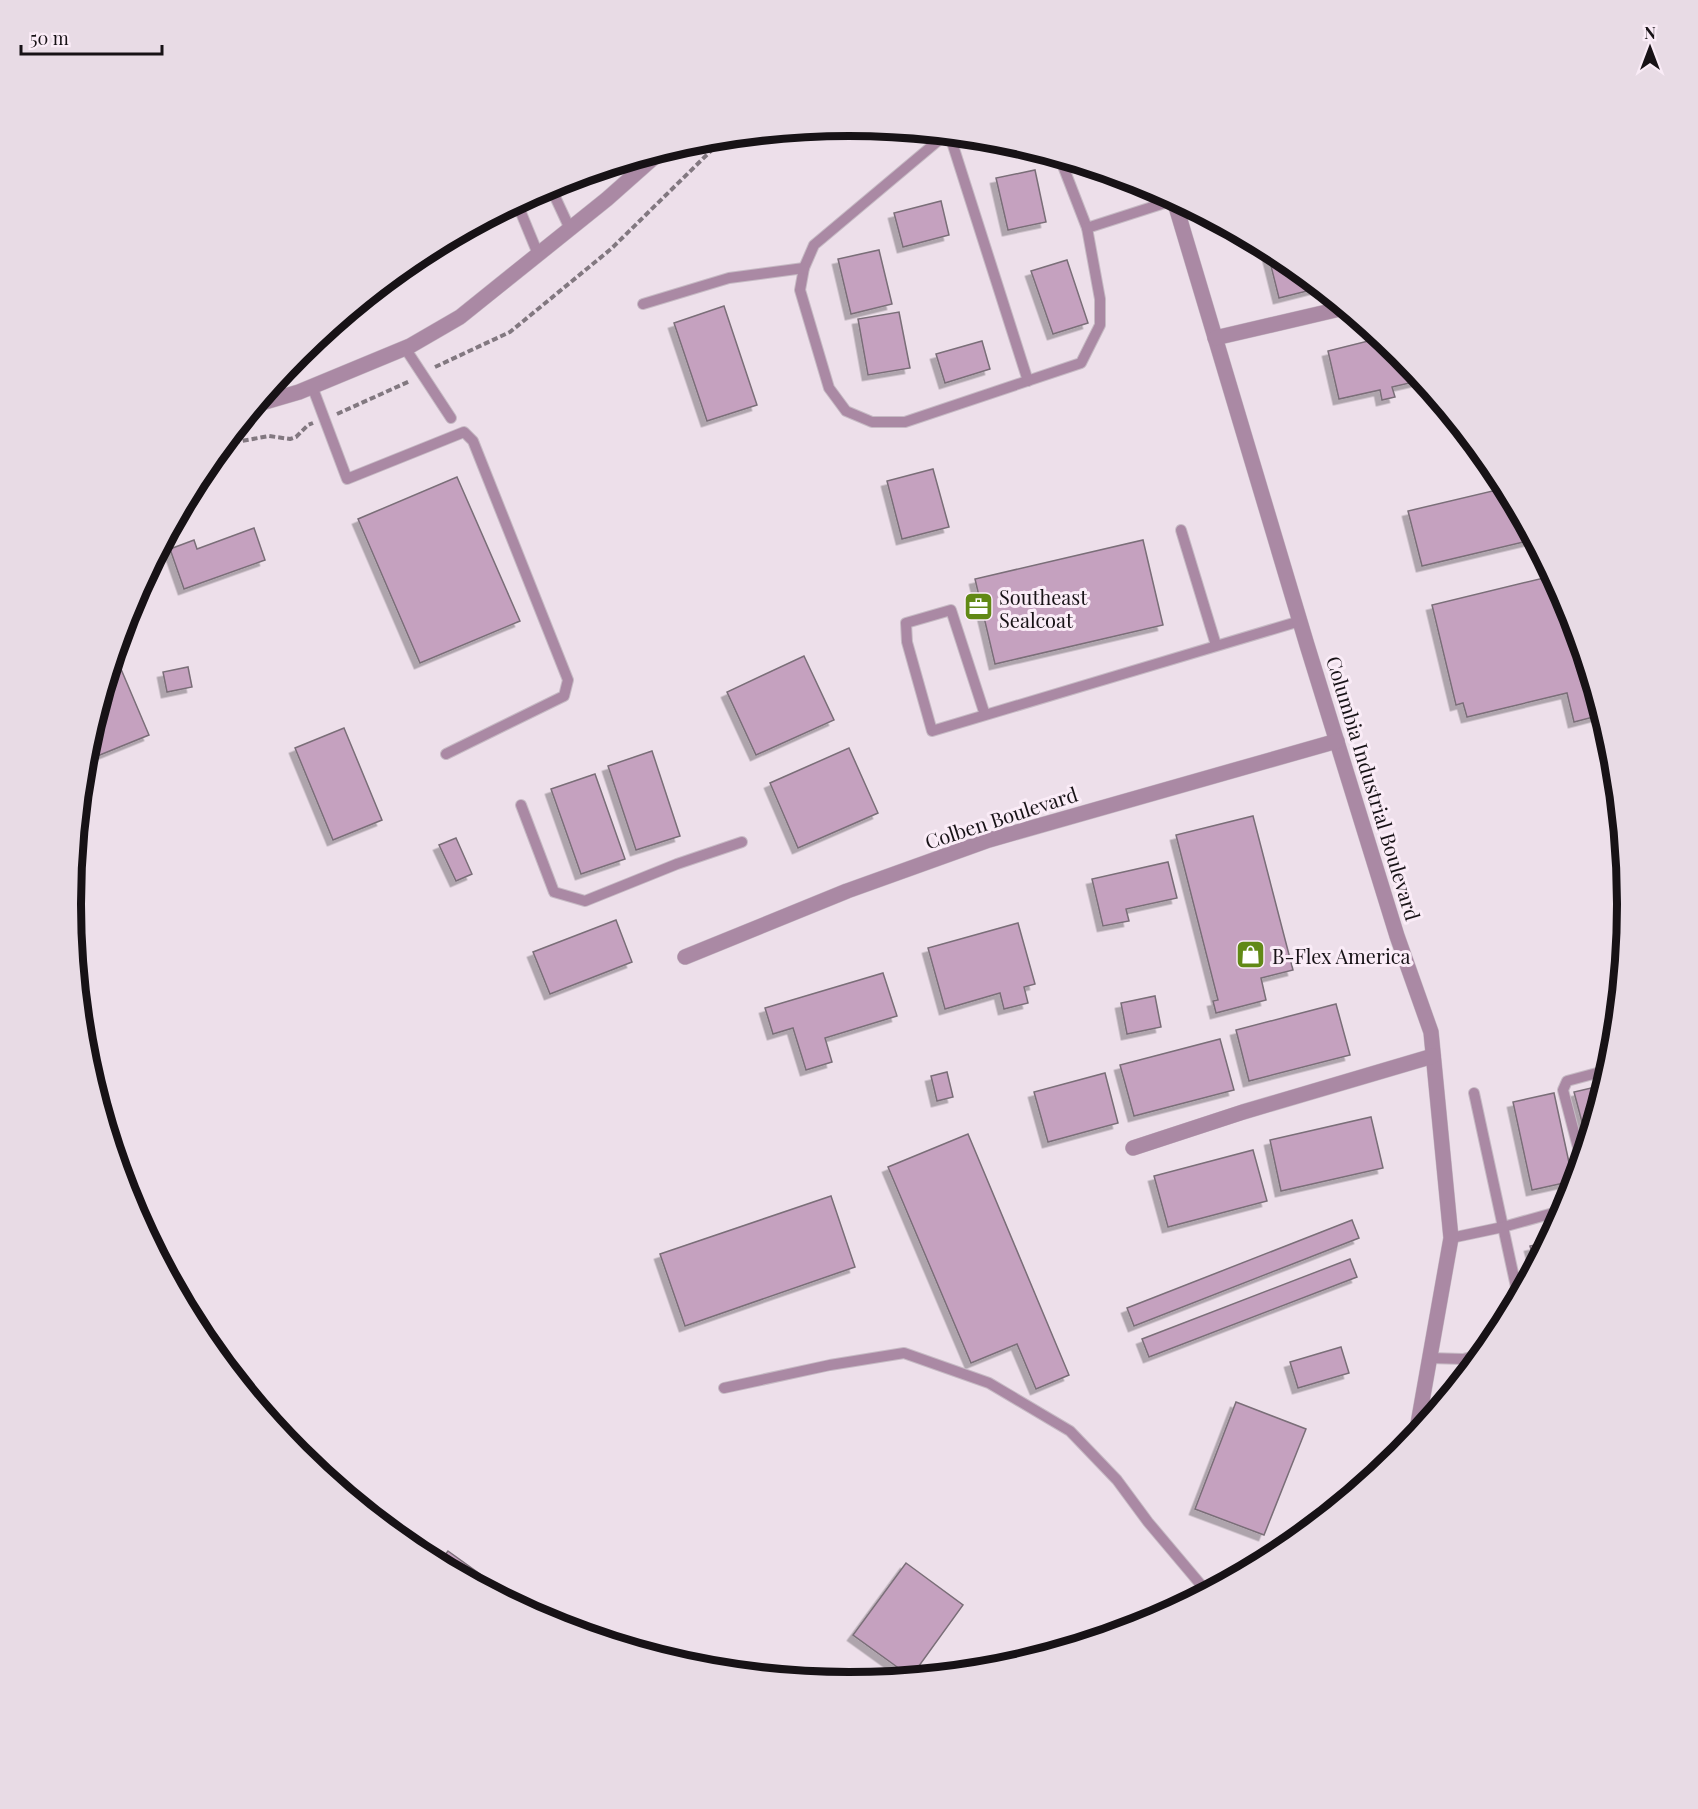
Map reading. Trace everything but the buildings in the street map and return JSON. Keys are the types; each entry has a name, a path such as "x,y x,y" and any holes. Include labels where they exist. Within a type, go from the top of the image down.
{"street":[{"path":"270,400 312,386 405,348 460,316 607,199 646,164"},
{"name":"Columbia Industrial Boulevard","path":"1177,211 1397,936 1431,1032 1451,1238 1421,1417"},
{"path":"1215,338 1335,310"},
{"name":"Colben Boulevard","path":"685,957 847,891 989,840 1337,741"},
{"path":"1133,1148 1243,1112 1433,1056"}],"lane":[{"path":"937,142 814,246 804,268 800,290 830,388 846,411 872,422 905,422 1081,363 1100,325 1100,299 1087,228 1064,168"},
{"path":"952,144 1028,381"},
{"path":"554,195 570,229"},
{"path":"1087,228 1162,204"},
{"path":"521,211 538,254"},
{"path":"643,304 729,278 804,268"},
{"path":"405,348 451,418"},
{"path":"312,386 346,479 464,432 473,441 568,680 564,696 446,754"},
{"path":"1181,530 1216,645"},
{"path":"986,716 951,610 906,623 907,642 932,731 986,716 1300,621"},
{"path":"521,805 554,892 585,902 677,864 742,842"},
{"path":"1578,1146 1563,1090 1567,1081 1598,1073"},
{"path":"1474,1093 1516,1286"},
{"path":"1451,1238 1552,1213"},
{"path":"724,1388 830,1365 904,1353 989,1383 1070,1431 1117,1480 1148,1522 1202,1586"},
{"path":"1430,1358 1469,1358"}],"path":[{"path":"435,367 510,332 611,249 713,149"},
{"path":"338,414 405,383"},
{"path":"236,442 269,436 290,439 296,437 309,425"}],"place":[{"name":"Southeast Sealcoat","path":"978,607"},
{"name":"B-Flex America","path":"1251,955"}]}
